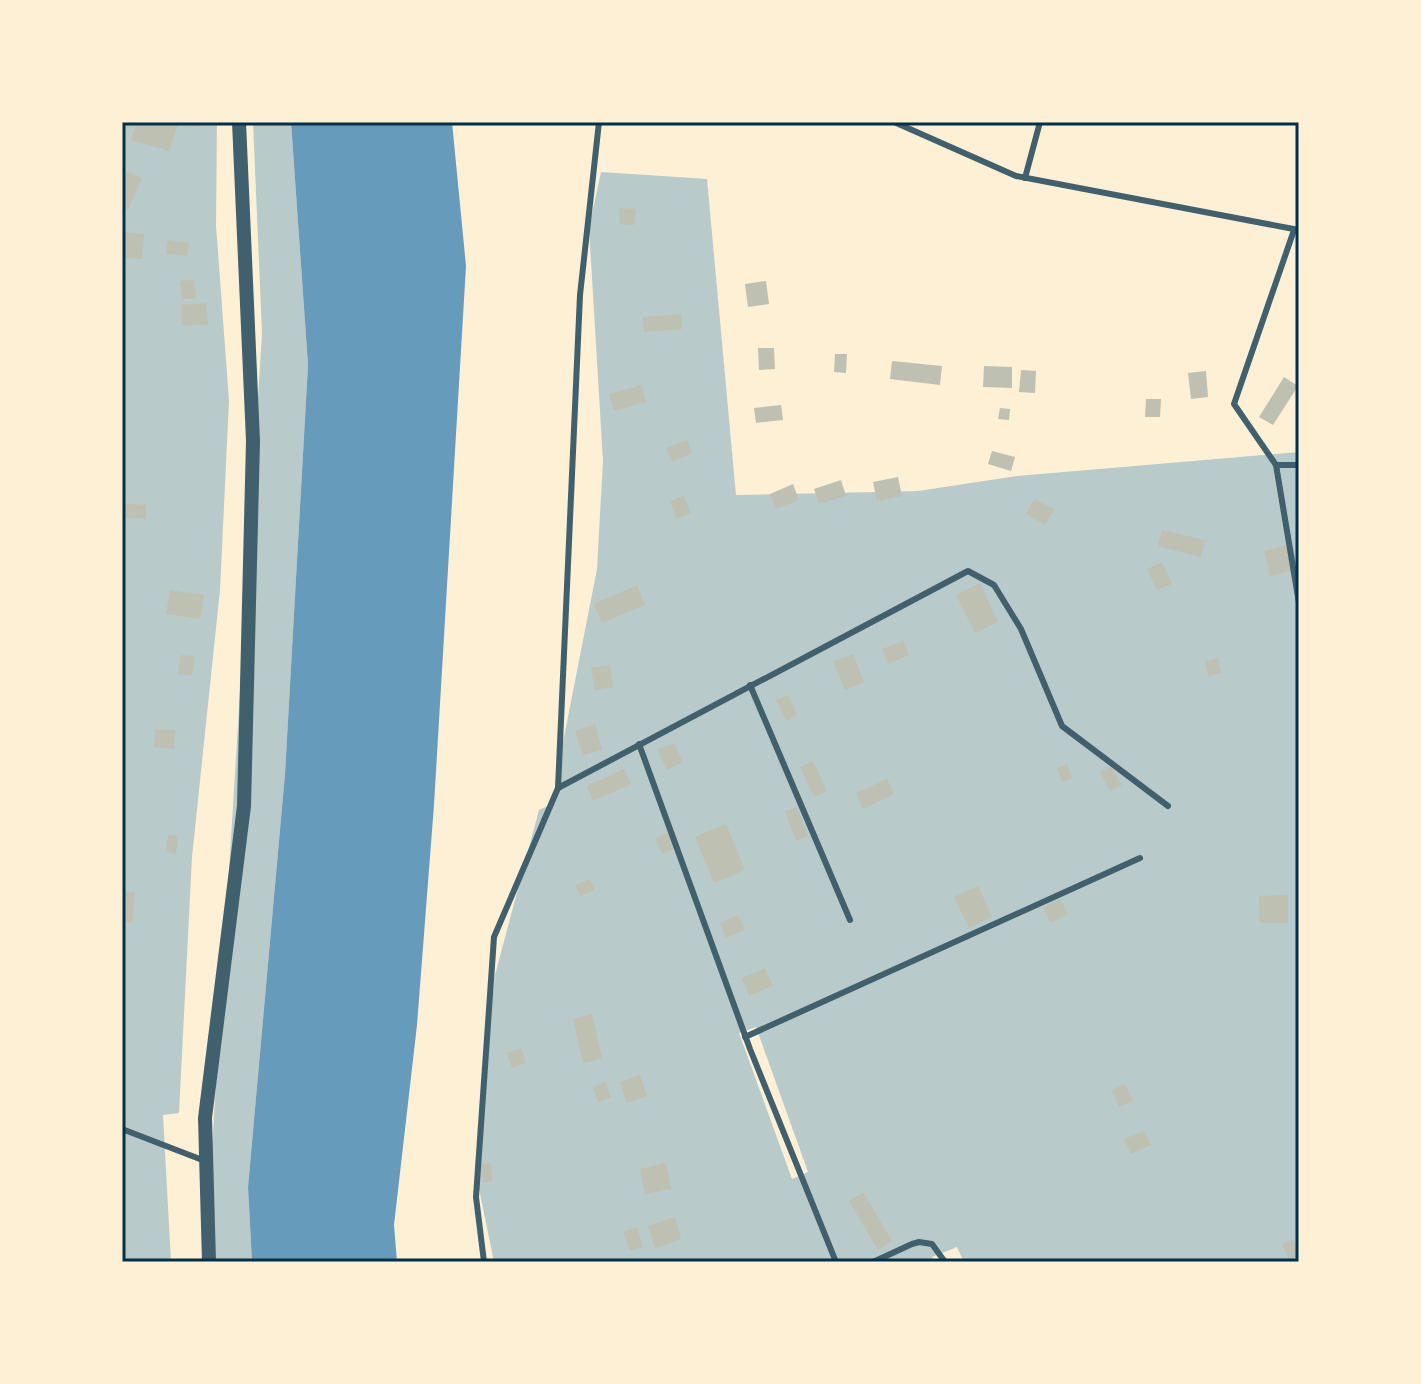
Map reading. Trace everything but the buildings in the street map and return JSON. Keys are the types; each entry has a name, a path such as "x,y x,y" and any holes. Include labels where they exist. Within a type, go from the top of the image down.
{"street":[{"path":"209,1262 205,1118 244,806 253,441 239,122"}],"lane":[{"path":"484,1262 476,1197 494,937 558,788 580,295 599,122"},
{"path":"894,122 1025,178 1297,230 1234,404 1276,465 1299,603"},
{"path":"1025,178 1040,122"},
{"path":"1276,465 1299,465"},
{"path":"558,788 968,571 994,585 1021,629 1062,726 1168,806"},
{"path":"750,685 850,920"},
{"path":"639,744 745,1037 836,1262"},
{"path":"745,1037 1140,858"},
{"path":"122,1129 206,1161"},
{"path":"873,1262 919,1242 932,1244 945,1262"}],"shaded area":[{"path":"122,122 217,122 216,225 229,401 220,590 192,857 179,1113 163,1115 171,1262 122,1262"},
{"path":"253,122 291,122 308,365 285,774 248,1187 252,1262 213,1262 209,1198 262,333"},
{"path":"601,172 707,179 736,495 918,491 1017,476 1299,452 1299,1262 964,1262 957,1247 932,1257 934,1262 494,1262 475,1169 495,975 539,810 555,803 556,778 597,569 603,461 589,228","holes":["756,1027 808,1172 792,1179 739,1033"]}],"water":[{"path":"291,122 452,122 466,266 434,805 417,1025 394,1225 397,1262 252,1262 248,1187 285,774 308,365"}]}
